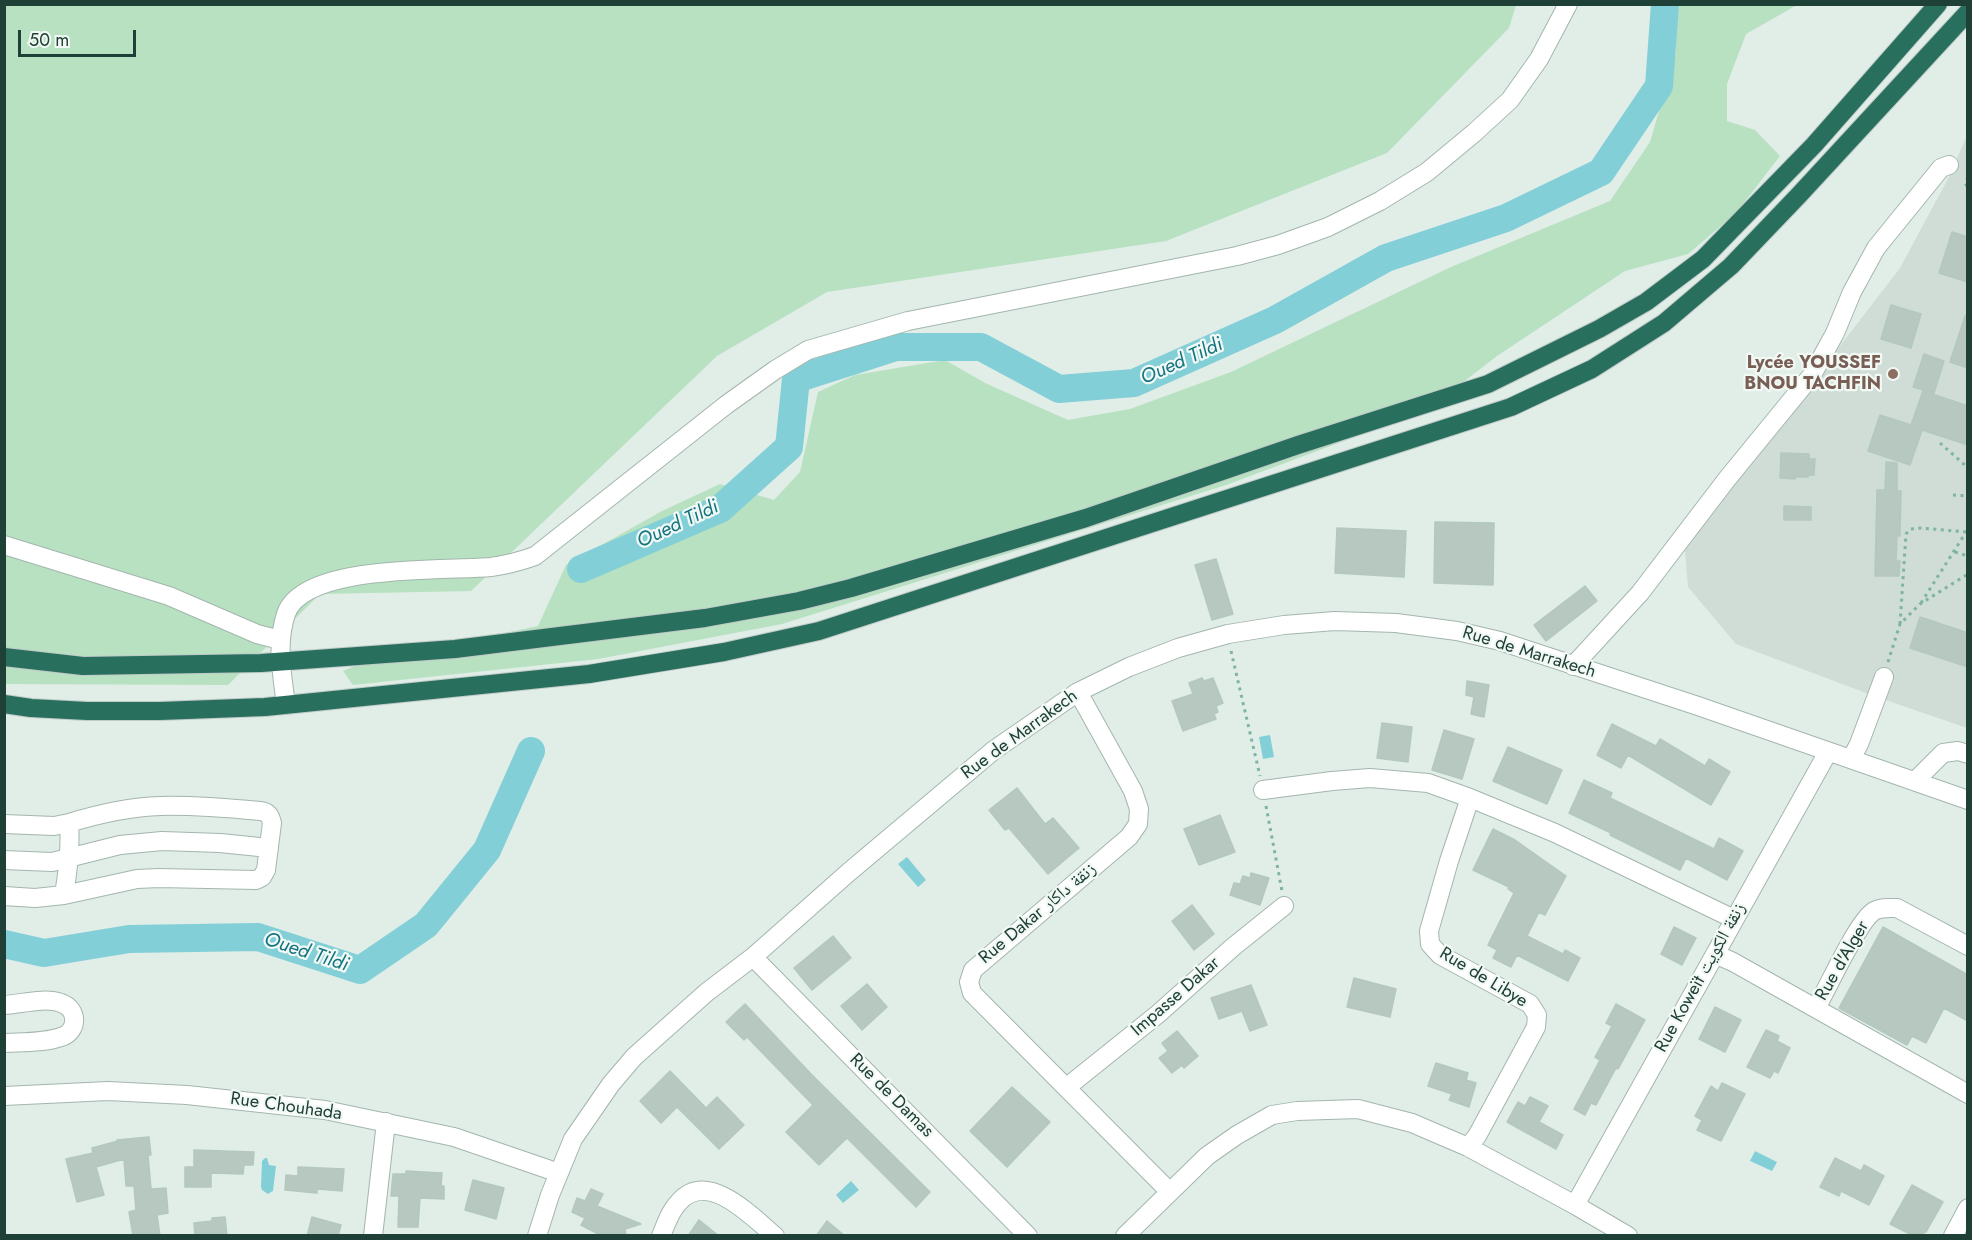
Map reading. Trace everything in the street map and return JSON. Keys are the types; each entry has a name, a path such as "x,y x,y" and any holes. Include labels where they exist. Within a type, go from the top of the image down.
{"highway":[{"path":"4,657 83,666 281,662 455,649 705,618 799,601 851,588 1086,518 1298,445 1488,384 1599,329 1646,302 1703,259 1814,144 1938,4"},
{"path":"4,704 87,711 160,711 286,705 589,674 724,652 819,632 1429,435 1511,406 1592,369 1664,323 1723,273 1799,195 1968,12"}],"street":[{"path":"286,705 280,640 286,612 301,595 330,581 359,575 492,567 535,556 726,405 808,350 908,321 1237,256 1295,240 1339,222 1380,201 1427,172 1510,100 1539,59 1568,4"},
{"path":"1574,666 1640,593 1727,479 1812,375 1876,248 1941,168 1949,165"},
{"path":"4,545 169,596 257,634 280,640"},
{"name":"Rue de Marrakech","path":"537,1236 550,1195 573,1139 611,1084 634,1057 707,992 753,957 849,872 994,750 1078,692 1139,663 1178,648 1228,634 1284,624 1335,621 1396,622 1457,631 1500,641 1698,706 1968,800"},
{"path":"1851,759 1859,744 1884,677"},
{"name":"Rue Dakar زنقة داكار","path":"1078,692 1132,790 1139,809 1137,824 1129,837 972,970 969,982 972,993 1170,1192"},
{"name":"Rue Koweït زنقة الكويت","path":"1575,1205 1710,967 1714,954 1828,752"},
{"path":"1915,781 1943,753 1968,754"},
{"path":"1263,790 1370,778 1428,783 1555,833 1734,919"},
{"name":"Rue de Libye","path":"1468,1147 1477,1136 1536,1028 1537,1015 1530,1004 1440,955 1430,944 1429,931 1470,798"},
{"path":"4,824 54,826 113,812 159,806 260,810 270,816 272,823 266,870 262,877 256,880 137,879 42,898 4,896"},
{"path":"64,895 70,858 69,823"},
{"path":"4,860 52,862 120,845 162,842 220,843 269,848"},
{"name":"Impasse Dakar","path":"1066,1087 1158,1014 1233,947 1284,906"},
{"name":"Rue d'Alger","path":"1816,1008 1860,928 1874,912 1884,908 1897,908 1968,946"},
{"name":"Rue d'Alger","path":"1714,954 1733,962 1968,1094"},
{"name":"Rue de Damas","path":"753,957 1028,1236"},
{"path":"4,1005 48,1001 61,1003 68,1007 74,1015 75,1022 72,1030 63,1037 4,1043"},
{"name":"Rue Chouhada","path":"4,1096 108,1090 187,1095 325,1110 454,1137 559,1173"},
{"path":"1125,1236 1207,1156 1272,1115 1297,1111 1358,1110 1412,1123 1468,1147 1628,1236"},
{"path":"373,1236 386,1122"},
{"path":"661,1236 670,1215 680,1200 696,1190 711,1191 731,1200 775,1236"},
{"path":"1953,1236 1968,1208"}],"path":[{"path":"1968,177 1965,183 1968,188"},
{"path":"1940,443 1968,468"},
{"path":"1953,495 1968,496"},
{"path":"1884,677 1900,624 1906,534 1910,529 1921,528 1967,530 1920,604 1900,624"},
{"path":"1954,551 1968,556"},
{"path":"1920,604 1968,574"},
{"path":"1228,634 1263,790 1284,906"}],"shaded area":[{"name":"Lycée YOUSSEF BNOU TACHFIN","path":"1967,135 1967,728 1736,644 1688,587 1685,550 1900,268 1951,173"}],"green space":[{"path":"4,5 1516,5 1509,28 1387,153 1166,241 827,292 717,356 471,591 320,594 228,685 5,684"},
{"path":"1672,5 1797,5 1746,34 1727,84 1727,121 1755,130 1780,156 1736,213 1688,254 1625,271 1497,356 1427,410 1226,485 782,624 598,659 353,685 343,671 360,664 538,626 566,565 662,511 720,484 774,500 800,472 818,392 855,375 945,360 985,383 1068,420 1130,409 1231,372 1451,267 1610,201 1650,142 1676,53"}],"water":[{"path":"1270,735 1274,757 1263,759 1259,737"},
{"path":"907,857 926,880 918,887 898,864"},
{"path":"1755,1151 1777,1162 1772,1171 1750,1161"},
{"path":"265,1158 269,1165 276,1166 273,1191 268,1194 261,1187 262,1161"},
{"path":"851,1181 859,1190 843,1203 836,1195"}],"building":[{"path":"1952,232 1968,237 1968,282 1939,273"},
{"path":"1891,305 1921,314 1911,348 1881,339"},
{"path":"1965,316 1968,316 1968,368 1950,362"},
{"path":"1924,354 1944,361 1934,393 1913,387"},
{"path":"1923,391 1968,406 1968,445 1922,430 1910,465 1868,451 1880,415 1911,425"},
{"path":"1781,453 1809,454 1809,459 1815,459 1814,475 1795,477 1795,479 1780,478"},
{"path":"1886,462 1897,463 1897,491 1901,491 1900,536 1897,536 1896,561 1900,561 1899,576 1875,576 1877,490 1885,490"},
{"path":"1784,506 1811,507 1811,520 1784,520"},
{"path":"1435,522 1494,523 1493,585 1434,583"},
{"path":"1337,528 1406,531 1404,577 1335,573"},
{"path":"1216,559 1233,614 1212,620 1195,565"},
{"path":"1585,586 1597,601 1546,641 1534,625"},
{"path":"1920,617 1968,633 1968,667 1910,648"},
{"path":"1202,678 1204,681 1213,678 1223,703 1216,706 1218,712 1214,714 1216,719 1183,731 1172,701 1193,694 1189,683"},
{"path":"1467,681 1489,685 1484,717 1471,714 1474,697 1466,695"},
{"path":"1382,723 1412,727 1408,762 1377,758"},
{"path":"1612,724 1656,746 1660,739 1705,766 1709,759 1730,772 1711,805 1628,755 1621,768 1597,755"},
{"path":"1444,730 1474,739 1462,779 1432,770"},
{"path":"1508,747 1562,770 1547,804 1493,781"},
{"path":"1584,780 1612,793 1610,798 1714,849 1719,838 1743,851 1727,880 1686,858 1680,870 1569,813"},
{"path":"1017,788 1045,824 1053,818 1079,848 1048,874 1009,828 1005,830 989,810"},
{"path":"1220,815 1235,852 1199,865 1184,829"},
{"path":"1493,829 1515,840 1566,876 1545,915 1539,912 1527,936 1563,954 1565,950 1580,958 1568,981 1517,955 1511,967 1493,958 1497,950 1488,945 1514,893 1508,889 1509,887 1473,870"},
{"path":"1251,873 1269,878 1260,905 1230,895 1234,883 1240,884 1243,876 1250,878"},
{"path":"1192,905 1214,934 1194,950 1172,921"},
{"path":"1674,927 1696,938 1682,965 1661,954"},
{"path":"1883,927 1968,975 1968,1021 1944,1008 1926,1043 1912,1036 1907,1045 1839,1008"},
{"path":"833,936 851,958 812,990 794,968"},
{"path":"1354,978 1396,989 1390,1017 1347,1007"},
{"path":"867,984 887,1007 862,1030 841,1006"},
{"path":"1251,985 1267,1025 1250,1031 1242,1011 1219,1019 1211,998"},
{"path":"745,1004 812,1075 930,1192 916,1207 847,1138 819,1165 786,1132 813,1105 747,1037 744,1040 726,1022"},
{"path":"1616,1004 1645,1020 1596,1105 1591,1103 1585,1115 1574,1109 1600,1060 1595,1057 1612,1026 1606,1023"},
{"path":"1715,1007 1741,1020 1725,1052 1699,1039"},
{"path":"1766,1030 1779,1036 1777,1041 1790,1048 1778,1073 1774,1071 1770,1078 1747,1067"},
{"path":"1177,1031 1198,1056 1184,1068 1182,1065 1172,1073 1159,1058 1168,1051 1162,1043"},
{"path":"1436,1063 1468,1073 1466,1080 1476,1083 1469,1107 1449,1100 1452,1094 1428,1086"},
{"path":"670,1071 706,1108 717,1097 744,1125 719,1149 677,1107 661,1123 640,1101"},
{"path":"1722,1083 1745,1094 1721,1141 1697,1130 1702,1120 1695,1116 1711,1086 1718,1091"},
{"path":"1012,1087 1050,1122 1007,1167 970,1131"},
{"path":"1530,1097 1548,1106 1539,1122 1563,1135 1556,1149 1507,1122 1518,1102 1525,1106"},
{"path":"149,1137 151,1189 166,1188 168,1213 157,1215 160,1236 133,1236 129,1212 136,1210 134,1186 126,1186 124,1159 96,1167 104,1195 77,1202 66,1159 93,1153 92,1148 117,1140"},
{"path":"194,1150 254,1152 253,1165 244,1165 243,1174 211,1173 211,1187 185,1187 185,1167 194,1167"},
{"path":"1835,1158 1861,1171 1864,1165 1884,1176 1869,1205 1841,1191 1839,1196 1820,1187"},
{"path":"298,1167 344,1169 342,1191 317,1189 317,1193 285,1190 286,1175 298,1176"},
{"path":"406,1171 442,1173 441,1186 444,1186 444,1199 420,1198 418,1227 398,1227 399,1196 391,1196 393,1174 406,1174"},
{"path":"473,1180 504,1188 496,1219 465,1210"},
{"path":"1912,1185 1943,1202 1926,1232 1914,1236 1890,1224"},
{"path":"591,1189 603,1194 597,1206 641,1224 625,1229 626,1236 602,1236 581,1225 585,1218 572,1212 577,1198 585,1201"},
{"path":"225,1217 227,1236 195,1236 194,1223"},
{"path":"312,1217 341,1225 338,1236 307,1236"},
{"path":"699,1220 719,1236 688,1236"},
{"path":"827,1221 845,1236 816,1236"}],"waterway":[{"name":"Oued Tildi","path":"581,569 720,509 789,447 796,379 896,347 981,347 1059,389 1134,383 1275,320 1386,258 1506,218 1601,172 1659,86 1665,4"},
{"name":"Oued Tildi","path":"4,944 44,953 129,939 258,937 360,970 426,925 487,850 531,751"}],"place":[{"name":"Lycée YOUSSEF BNOU TACHFIN","path":"1893,374"}]}
